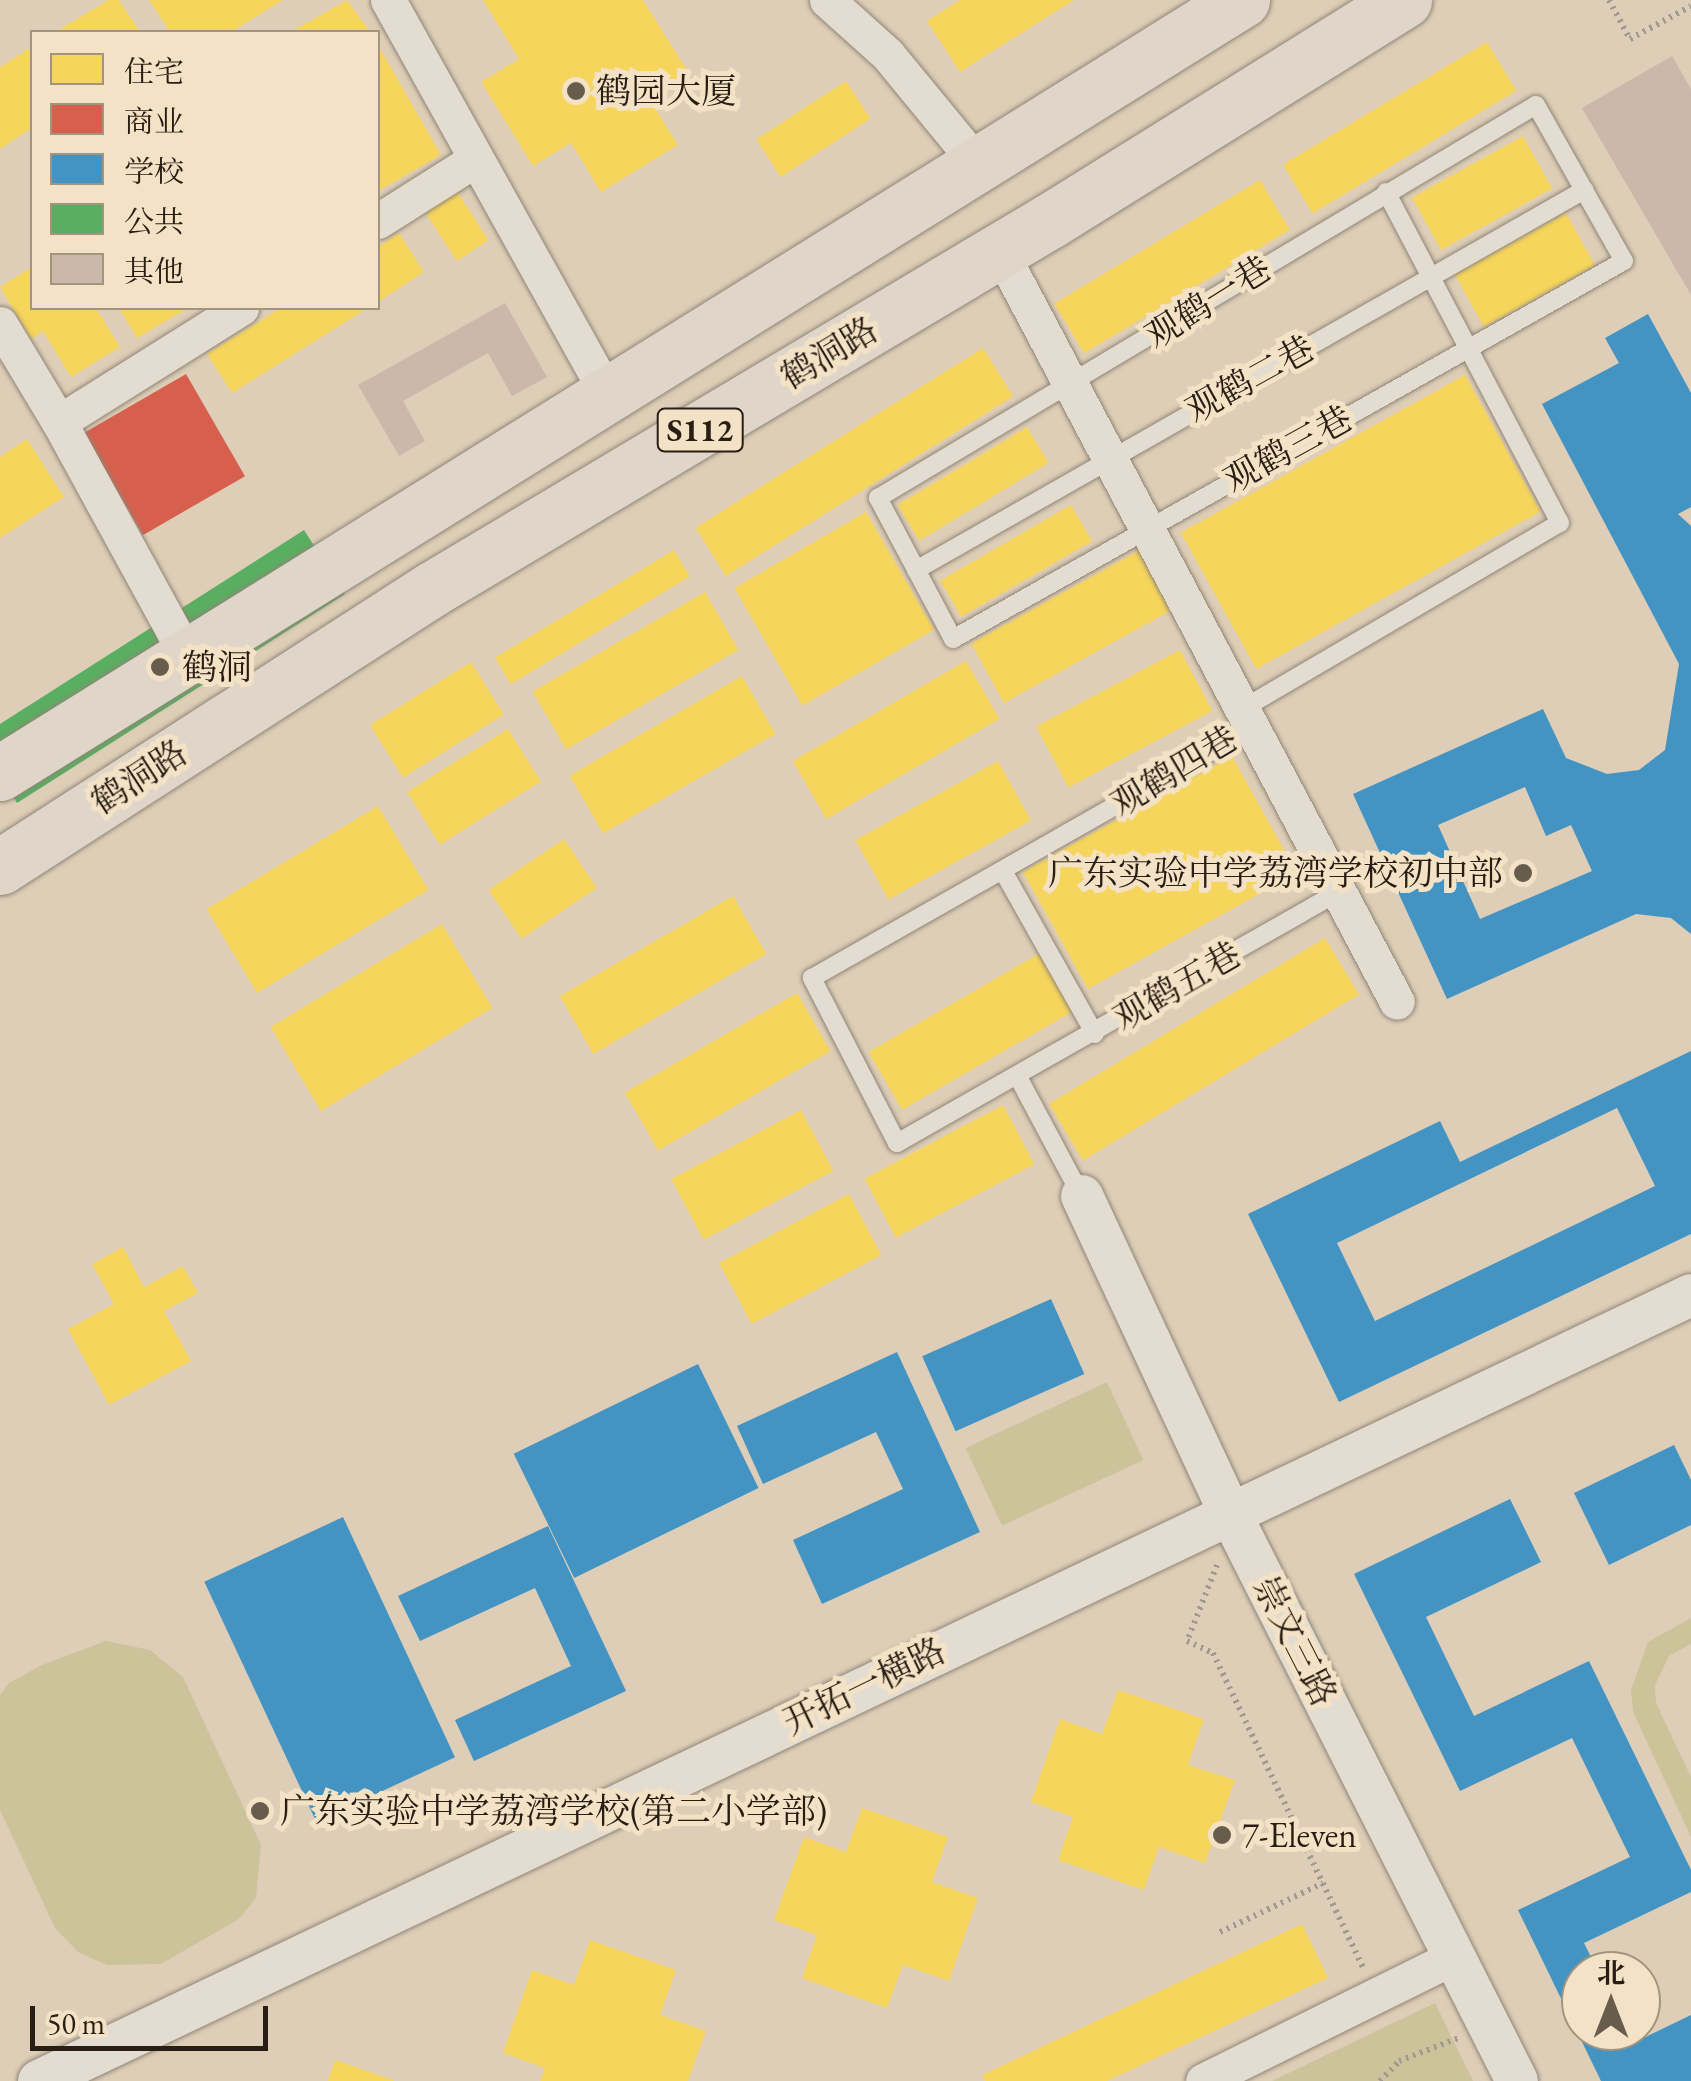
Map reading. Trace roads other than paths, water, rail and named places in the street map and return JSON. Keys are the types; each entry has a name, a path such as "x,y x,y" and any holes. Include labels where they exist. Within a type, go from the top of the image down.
{"main road":[{"name":"S112","path":"0,772 1242,0"},
{"name":"鹤洞路","path":"0,866 432,590 1000,250 1404,0"}],"street":[{"path":"388,0 607,393"},
{"path":"827,0 888,56 976,162"},
{"path":"380,220 476,159"},
{"path":"1000,250 1244,720 1397,1002"},
{"path":"60,422 238,310"},
{"path":"0,324 60,422 186,654"},
{"name":"崇文三路","path":"1082,1196 1230,1513 1517,2081"},
{"name":"开拓一横路","path":"39,2081 1691,1295"},
{"path":"1203,2081 1456,1956"}],"lane":[{"name":"观鹤一巷","path":"916,570 878,498 1536,105 1584,190"},
{"name":"观鹤三巷","path":"916,570 952,639 1144,528 1472,350 1624,260 1584,190"},
{"name":"观鹤二巷","path":"916,570 1584,190"},
{"path":"1386,192 1472,350"},
{"name":"观鹤四巷","path":"812,978 1002,871 1560,524 1472,350"},
{"path":"1002,871 1095,1034"},
{"name":"观鹤五巷","path":"812,978 897,1143 1336,894"},
{"path":"1018,1077 1082,1196"}],"place":[{"name":"鹤园大厦","path":"576,91"},
{"name":"鹤洞","path":"160,667"},
{"name":"广东实验中学荔湾学校初中部","path":"1523,873"},
{"name":"广东实验中学荔湾学校(第二小学部)","path":"260,1811"},
{"name":"7-Eleven","path":"1222,1835"}]}
